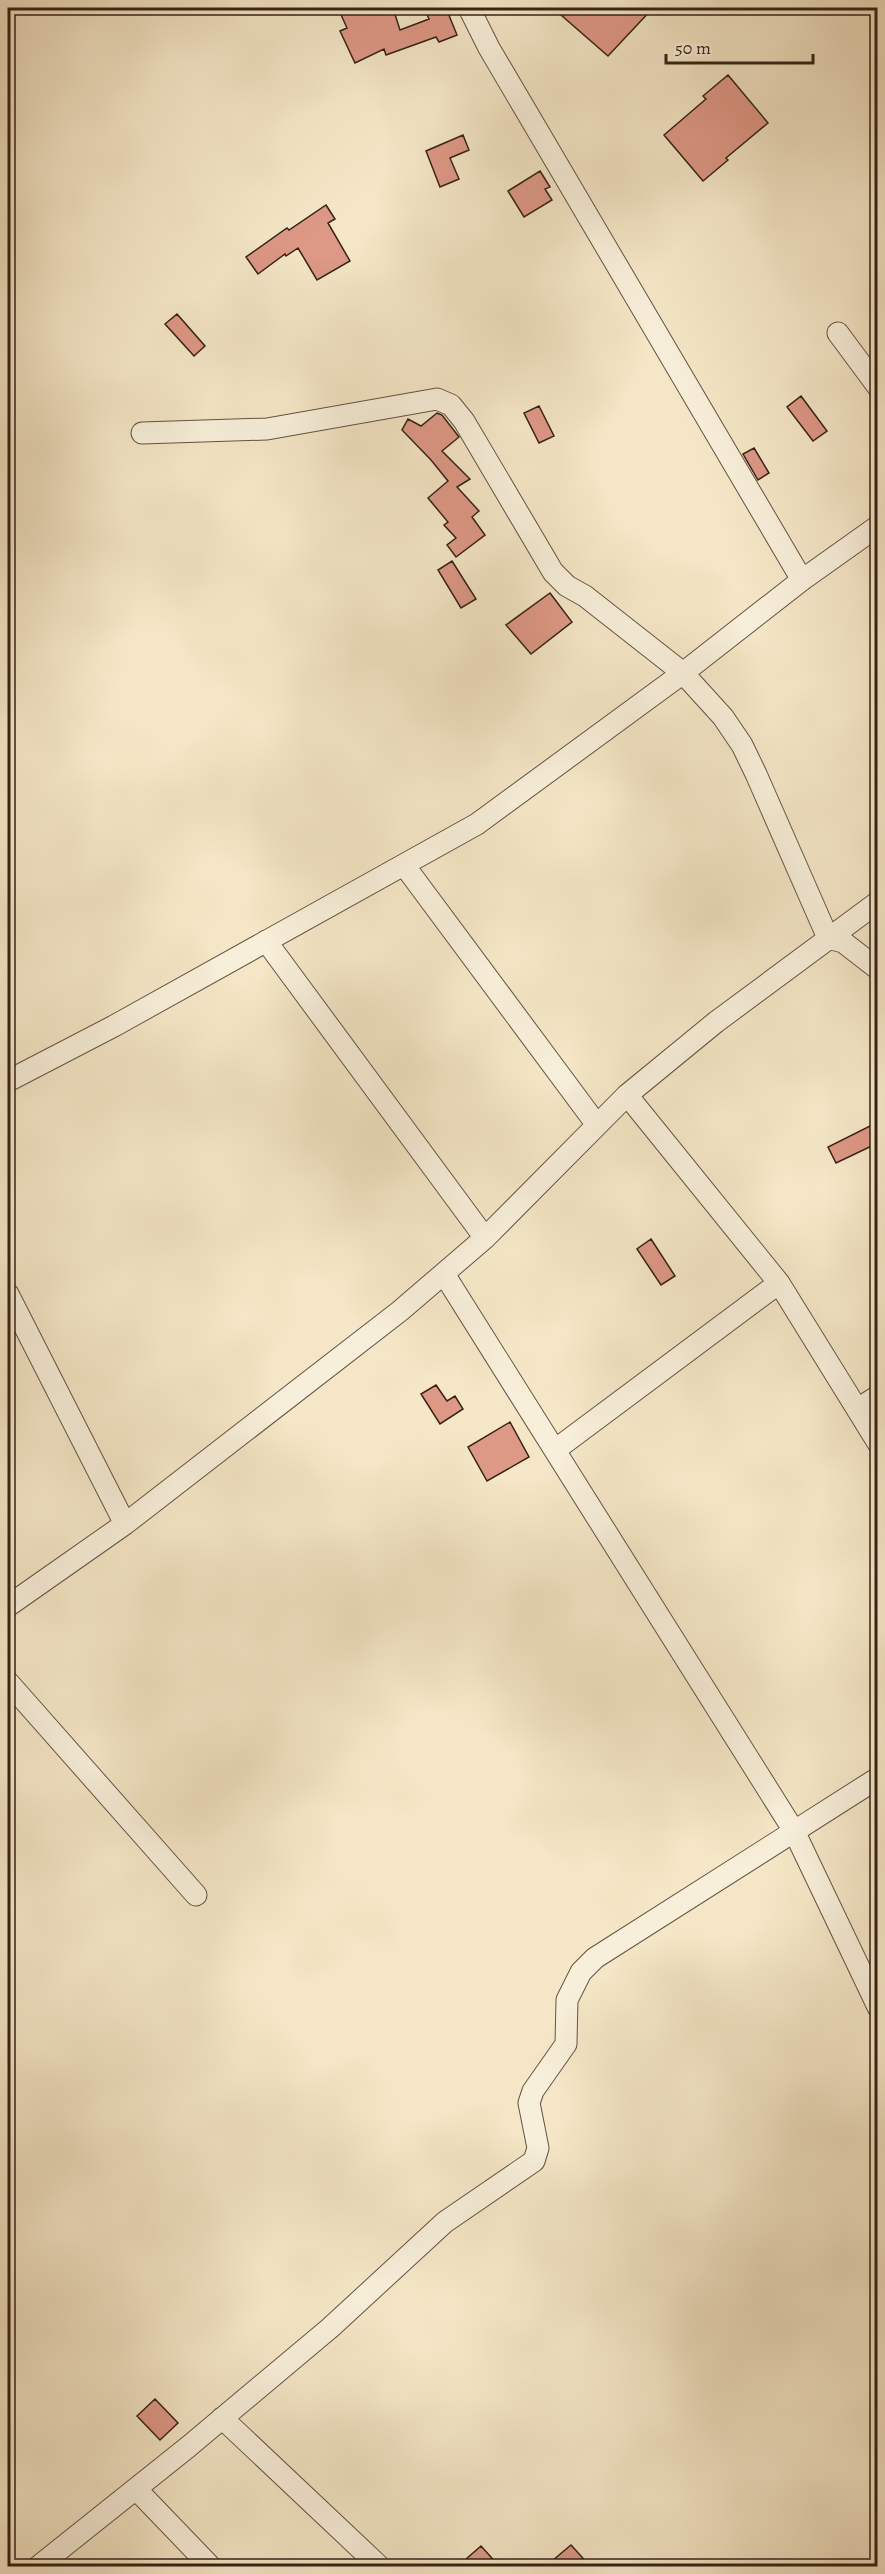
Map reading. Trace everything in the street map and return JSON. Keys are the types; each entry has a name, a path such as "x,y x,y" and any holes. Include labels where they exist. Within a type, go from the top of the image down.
{"street":[{"path":"469,8 489,48 802,580"},
{"path":"838,333 878,387"},
{"path":"142,433 267,429 437,399 452,405 464,421 553,572 567,586 585,596 683,673 723,717 742,745 828,938"},
{"path":"8,1081 114,1026 477,824 683,673 802,580 878,526"},
{"path":"404,865 597,1125"},
{"path":"8,1606 125,1524 400,1311 485,1238 627,1095 716,1022 878,902"},
{"path":"828,938 843,942 878,969"},
{"path":"266,941 485,1238"},
{"path":"627,1095 779,1283 878,1443"},
{"path":"444,1274 794,1831 878,2007"},
{"path":"555,1450 779,1283"},
{"path":"8,1294 15,1327 125,1524"},
{"path":"858,1409 878,1396"},
{"path":"8,1682 196,1895"},
{"path":"39,2566 330,2328 445,2222 534,2162 538,2148 529,2103 533,2091 566,2044 567,2000 581,1972 595,1958 878,1778"},
{"path":"222,2418 379,2566"},
{"path":"136,2488 210,2566"}],"building":[{"path":"338,8 393,8 400,30 429,19 424,8 446,8 457,35 439,42 436,37 386,55 384,49 355,63 340,31 347,28"},
{"path":"553,8 653,8 608,56"},
{"path":"728,75 768,123 726,158 728,160 703,181 664,135 706,99 703,96"},
{"path":"463,135 469,150 450,158 459,179 440,187 426,151"},
{"path":"540,171 550,187 545,189 552,200 524,217 508,191"},
{"path":"326,205 335,219 328,223 350,261 317,280 298,248 286,256 285,254 258,274 246,257 287,228 289,230"},
{"path":"177,314 205,346 194,356 165,324"},
{"path":"801,396 827,431 813,441 787,407"},
{"path":"539,406 554,436 539,443 524,413"},
{"path":"437,413 442,415 459,437 442,451 470,479 457,487 479,511 472,517 485,535 456,557 447,545 456,538 444,525 448,522 428,498 448,481 402,430 408,419 421,426"},
{"path":"754,448 769,473 758,480 743,454"},
{"path":"452,561 476,599 461,608 438,570"},
{"path":"550,593 572,622 531,654 506,625"},
{"path":"872,1125 878,1137 878,1143 836,1163 828,1147"},
{"path":"651,1239 675,1276 661,1285 637,1249"},
{"path":"436,1385 447,1401 455,1396 463,1409 440,1424 421,1394"},
{"path":"510,1422 529,1457 487,1481 468,1447"},
{"path":"155,2399 178,2423 160,2440 137,2416"},
{"path":"571,2545 590,2566 546,2566"},
{"path":"481,2546 499,2566 458,2566"}]}
